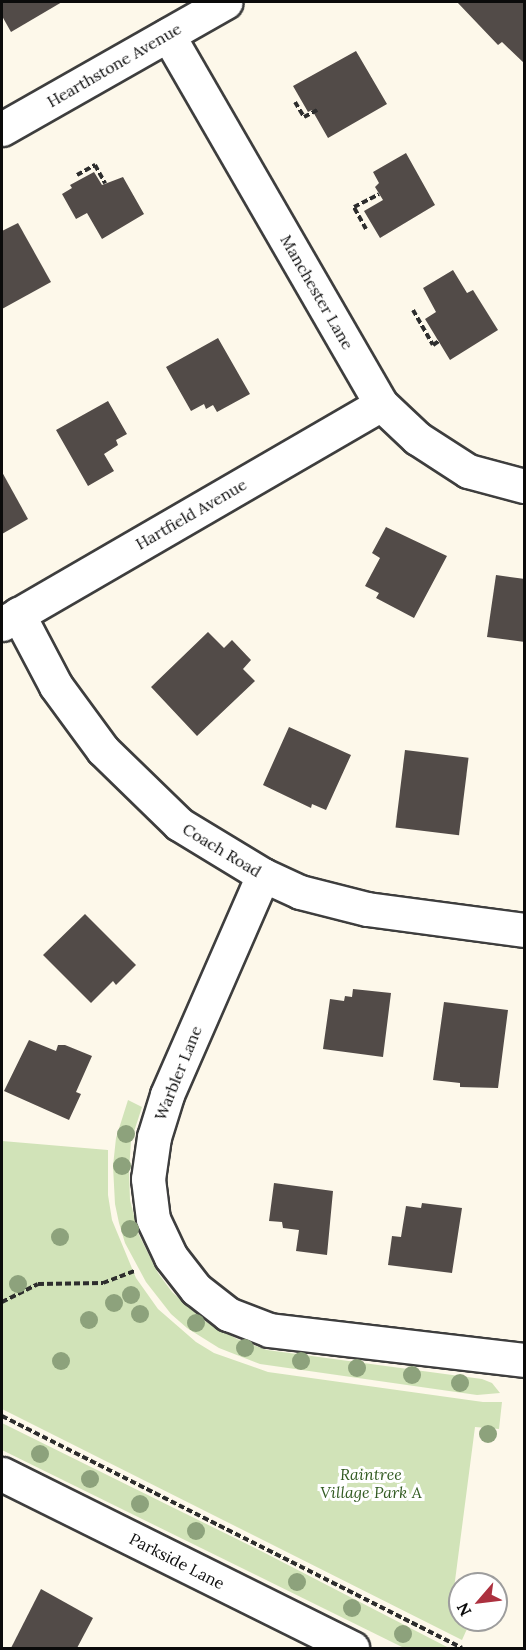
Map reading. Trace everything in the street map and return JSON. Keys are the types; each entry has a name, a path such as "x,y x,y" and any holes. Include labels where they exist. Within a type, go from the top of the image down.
{"street":[{"name":"Hearthstone Avenue","path":"2,129 226,2"},
{"name":"Manchester Lane","path":"168,35 381,404 417,438 468,471 525,486"},
{"name":"Hartfield Avenue","path":"10,619 381,404"},
{"name":"Coach Road","path":"10,619 103,750 178,824 263,875 300,892 367,909 525,930"},
{"name":"Warbler Lane","path":"263,875 167,1095 154,1137 148,1179 153,1219 171,1257 196,1289 228,1314 269,1330 525,1360"},
{"name":"Parkside Lane","path":"2,1473 352,1648"}],"path":[{"path":"295,102 304,117 317,110"},
{"path":"77,175 95,165 105,183"},
{"path":"366,229 354,207 379,194"},
{"path":"413,310 433,345 439,341"},
{"path":"2,1302 38,1284 103,1283 135,1271"},
{"path":"2,1416 462,1648"}],"green space":[{"path":"128,1100 142,1107 131,1141 129,1171 130,1200 139,1235 158,1273 172,1292 203,1320 237,1339 267,1350 482,1379 492,1383 500,1393 477,1395 260,1364 219,1348 187,1328 171,1314 146,1282 125,1243 119,1223 115,1204 113,1166 116,1138"},
{"name":"Raintree Village Park A","path":"2,1141 108,1150 108,1195 112,1220 136,1278 158,1309 196,1342 214,1353 268,1372 483,1402 502,1402 499,1429 475,1427 456,1572 448,1572 448,1632 466,1632 462,1640 2,1409"},
{"path":"2,1423 261,1551 449,1648 404,1648 2,1450"}],"building":[{"path":"2,2 62,2 11,32 2,16"},
{"path":"457,2 525,2 525,64 502,42 498,45"},
{"path":"356,51 387,104 328,138 312,110 308,112 293,86"},
{"path":"406,153 435,205 380,238 364,211 383,200 375,187 379,183 373,172"},
{"path":"94,172 102,185 123,177 144,214 102,239 87,213 76,219 62,194 72,188 70,185"},
{"path":"18,223 51,282 2,309 2,231"},
{"path":"453,270 467,293 473,290 498,330 450,360 425,319 436,312 423,288"},
{"path":"218,338 250,394 217,412 213,405 206,409 204,404 191,411 166,367"},
{"path":"108,401 127,434 116,440 118,445 104,454 114,471 88,486 56,430"},
{"path":"2,472 28,519 2,534"},
{"path":"386,527 447,556 414,618 376,598 379,593 365,586 380,558 372,553"},
{"path":"496,575 525,579 525,642 487,637"},
{"path":"208,632 224,648 232,640 251,660 243,669 255,681 197,736 151,687"},
{"path":"289,727 351,755 326,810 312,804 311,808 263,785"},
{"path":"405,750 469,758 459,835 395,827"},
{"path":"85,914 136,965 116,985 113,981 91,1003 43,955"},
{"path":"353,989 391,993 383,1057 323,1049 330,999 344,1001 345,996 352,997"},
{"path":"444,1002 508,1010 498,1088 460,1087 460,1083 433,1080"},
{"path":"29,1040 56,1051 58,1045 65,1045 92,1056 76,1092 81,1094 69,1120 4,1091"},
{"path":"274,1183 333,1191 327,1255 296,1251 299,1230 283,1228 282,1222 269,1221"},
{"path":"422,1203 462,1208 452,1273 388,1265 392,1236 401,1237 406,1206 421,1208"},
{"path":"41,1589 93,1618 77,1648 11,1648"}]}
